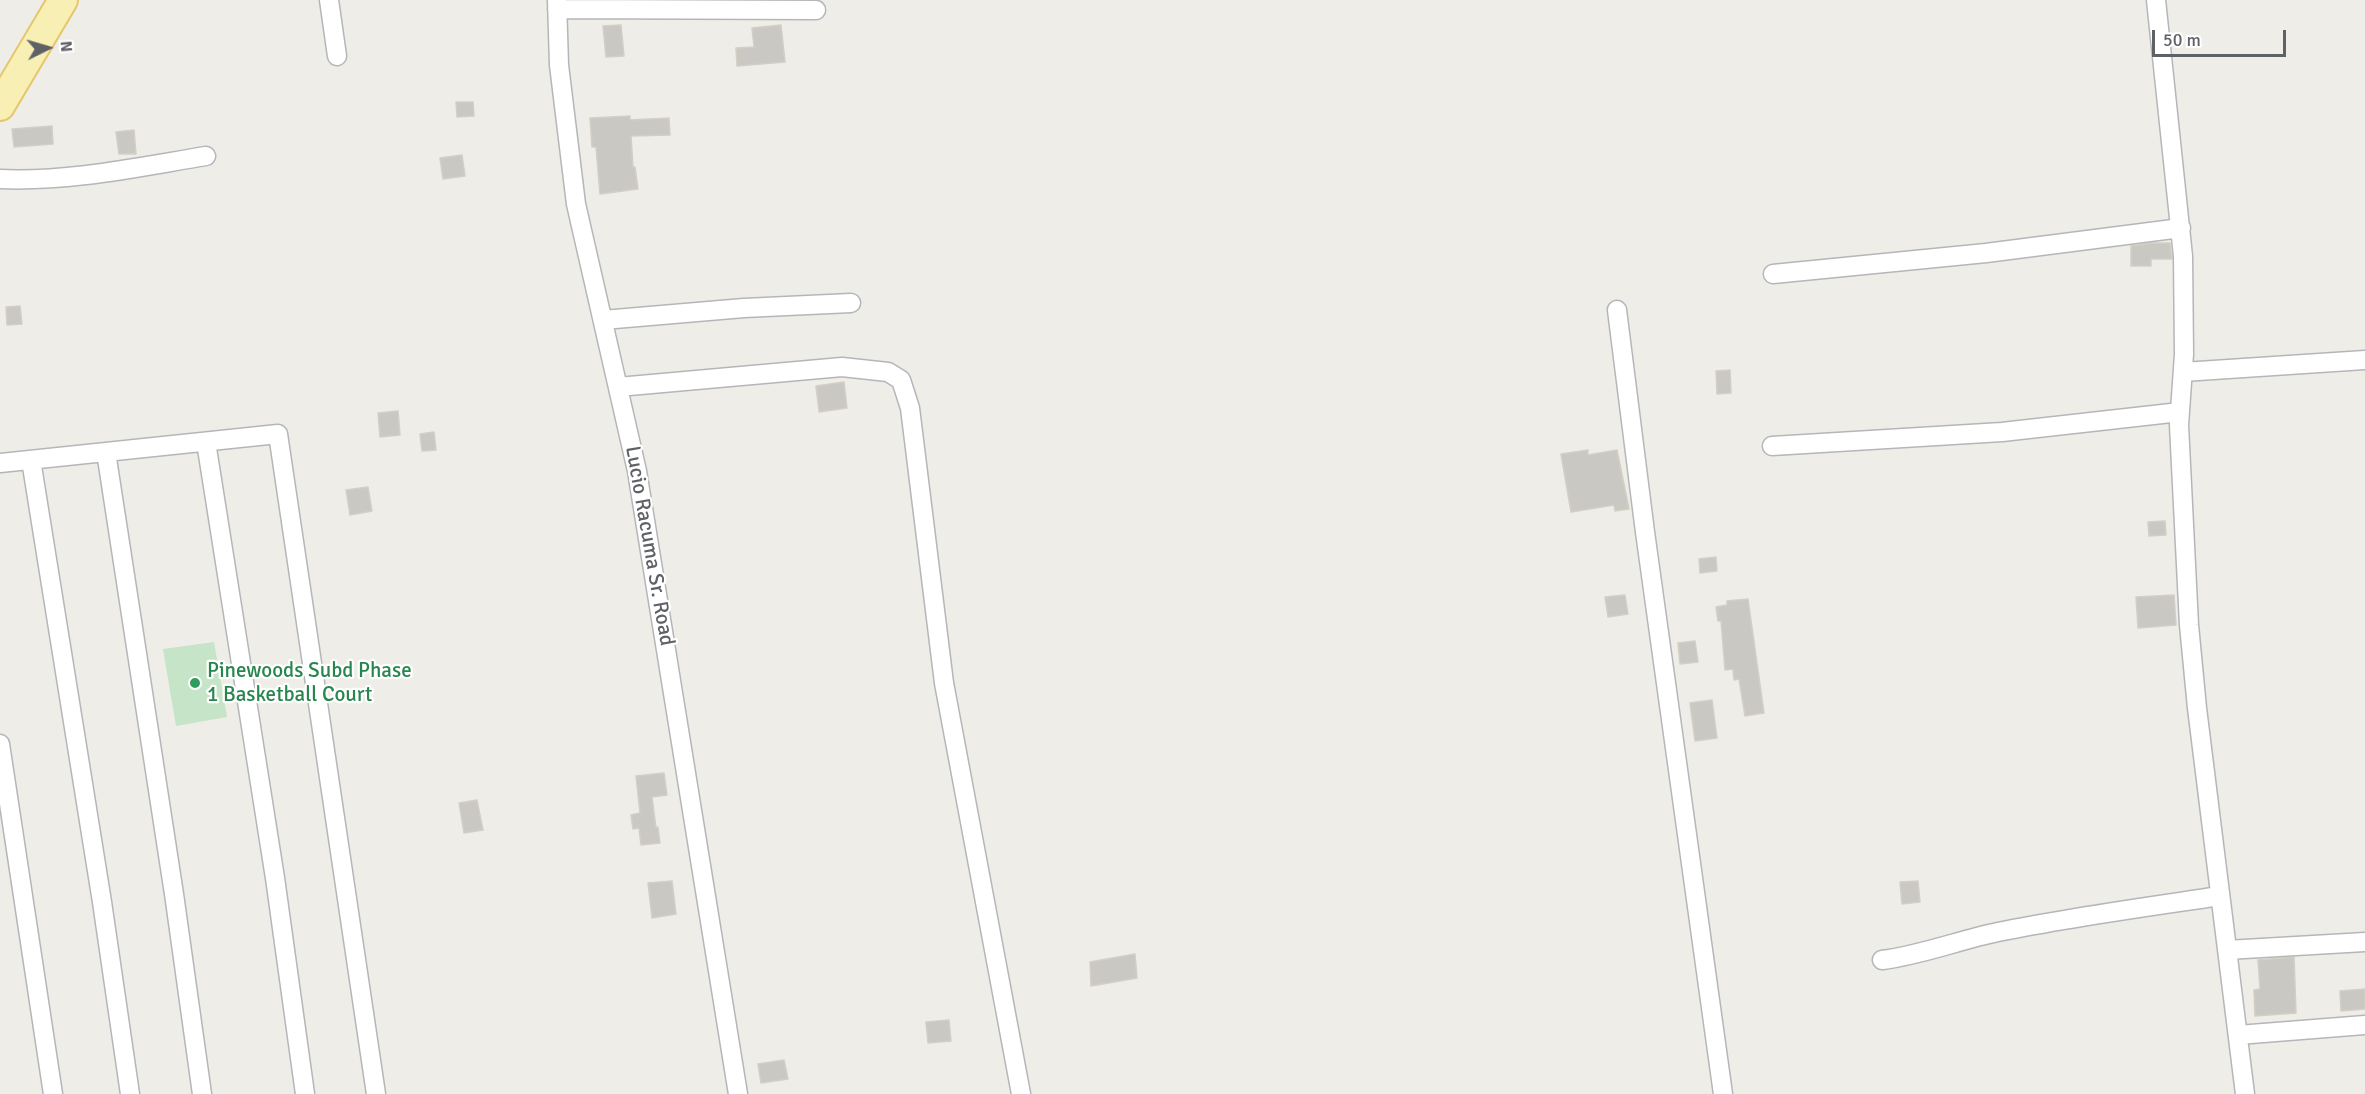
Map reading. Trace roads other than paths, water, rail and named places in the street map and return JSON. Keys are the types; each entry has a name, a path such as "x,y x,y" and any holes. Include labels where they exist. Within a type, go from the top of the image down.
{"main road":[{"path":"0,106 63,0"}],"street":[{"path":"329,0 337,56"},
{"path":"2156,0 2183,256 2180,412 2182,503 2189,625 2197,708 2245,1094"},
{"path":"557,5 816,9"},
{"name":"Lucio Racuma Sr. Road","path":"557,5 559,65 576,204 637,471 738,1094"},
{"path":"0,179 31,180 85,175 206,156"},
{"path":"1773,274 1986,252 2181,228"},
{"path":"603,320 744,308 851,303"},
{"path":"1617,310 1645,532 1724,1094"},
{"path":"2182,372 2365,360"},
{"path":"618,387 842,367 888,372 901,380 910,408 944,683 1021,1094"},
{"path":"1772,446 2002,432 2180,412"},
{"path":"0,463 278,434 375,1094"},
{"path":"206,442 273,866 305,1094"},
{"path":"106,452 174,894 202,1094"},
{"path":"31,460 130,1094"},
{"path":"1,753 8,857 53,1094"},
{"path":"1882,960 1911,956 2036,924 2220,896"},
{"path":"2227,950 2365,942"},
{"path":"2238,1035 2365,1025"}],"place":[{"name":"Pinewoods Subd Phase 1 Basketball Court","path":"195,683"}]}
